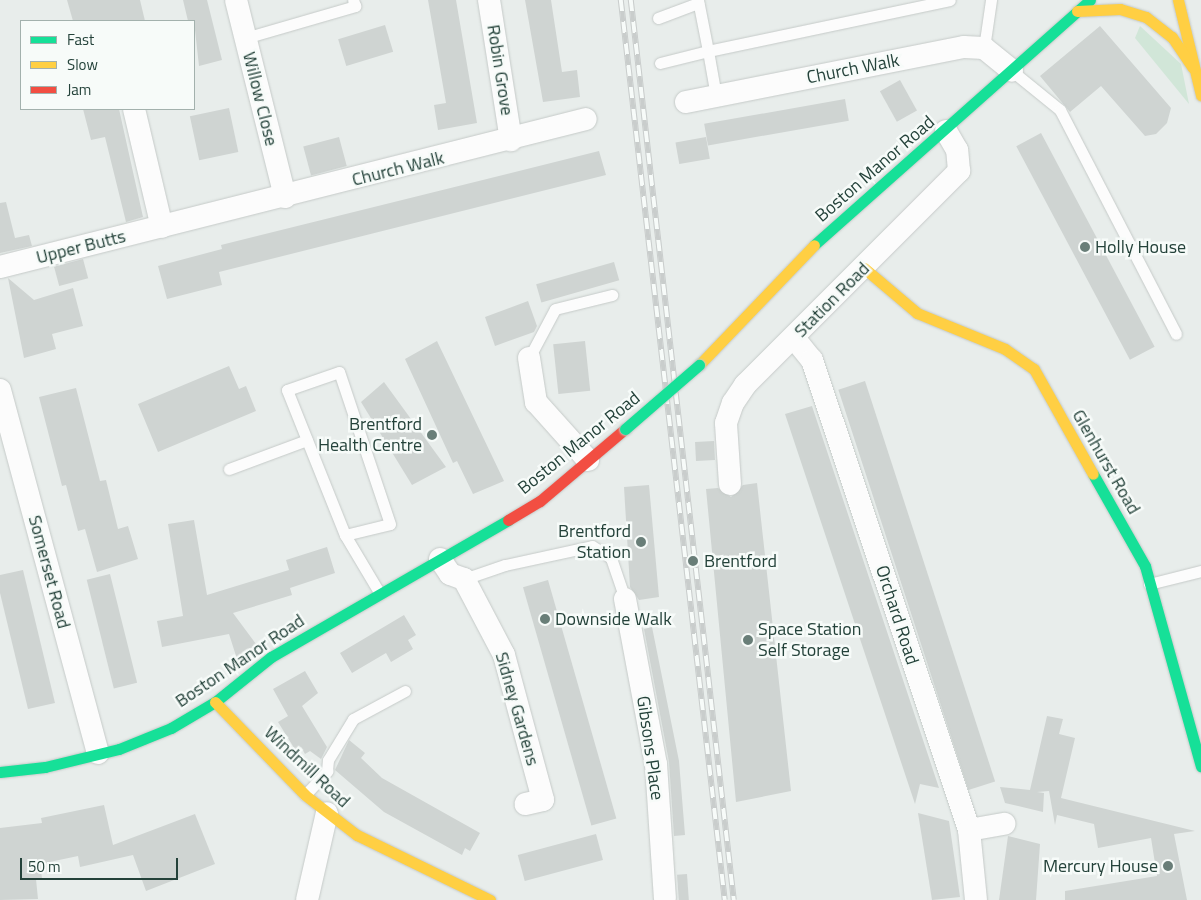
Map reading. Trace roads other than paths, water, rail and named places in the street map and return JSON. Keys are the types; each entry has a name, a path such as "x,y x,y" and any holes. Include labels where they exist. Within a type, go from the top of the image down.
{"main road":[{"name":"Boston Manor Road","path":"0,772 45,767 98,753 171,728 215,702 271,657 379,592 540,501 699,365 817,242 946,131 1090,0"},
{"path":"1178,0 1201,95"},
{"path":"1077,11 1120,9 1146,17 1172,37 1196,74"},
{"name":"Glenhurst Road","path":"864,268 917,313 1005,349 1034,369 1145,566 1201,766"},
{"name":"Windmill Road","path":"215,702 305,795 327,813 357,834 490,900"}],"street":[{"name":"Willow Close","path":"236,0 285,197"},
{"name":"Robin Grove","path":"489,0 511,140"},
{"name":"Church Walk","path":"686,102 964,47 984,48"},
{"path":"984,48 1012,71"},
{"path":"134,110 162,227"},
{"name":"Church Walk","path":"209,216 511,140 586,119"},
{"name":"Station Road","path":"730,484 726,423 733,403 745,385 959,171 957,150 946,131"},
{"name":"Upper Butts","path":"0,267 209,216"},
{"name":"Orchard Road","path":"794,338 812,360 969,830 976,900"},
{"path":"528,358 536,402 588,460"},
{"name":"Somerset Road","path":"0,390 98,753"},
{"name":"Sidney Gardens","path":"440,559 450,574 464,579 506,664 543,800 525,804"},
{"name":"Gibsons Place","path":"626,599 656,764 665,898"},
{"path":"307,900 327,813"},
{"path":"969,830 1004,824"}],"lane":[{"path":"245,38 355,6 353,0"},
{"path":"660,64 708,51 950,0"},
{"path":"984,48 991,0"},
{"path":"658,18 698,1 716,96"},
{"path":"1012,71 1060,110 1176,334"},
{"path":"528,358 555,310 612,295"},
{"path":"345,535 390,524 339,372 287,390 345,535 379,592"},
{"path":"229,469 307,440"},
{"path":"464,579 505,565 592,546 611,558 626,599"},
{"path":"1149,584 1201,571"},
{"path":"305,795 327,771 328,760 353,719 405,691"}],"railway":[{"path":"621,0 725,900"},
{"path":"631,0 734,900"}],"place":[{"name":"Holly House","path":"1085,247"},
{"name":"Brentford Health Centre","path":"432,435"},
{"name":"Brentford Station","path":"641,542"},
{"name":"Brentford","path":"693,561"},
{"name":"Downside Walk","path":"545,619"},
{"name":"Space Station Self Storage","path":"748,640"},
{"name":"Mercury House","path":"1168,866"}]}
